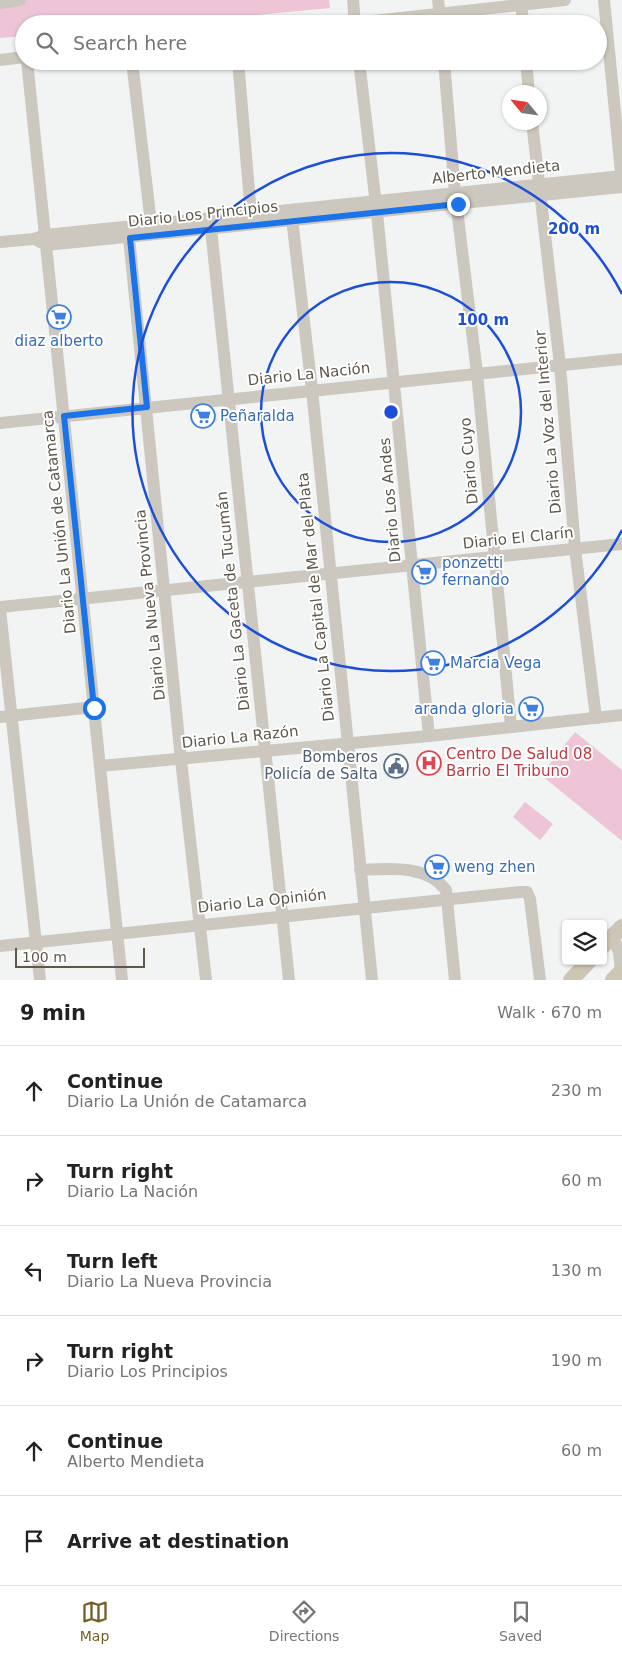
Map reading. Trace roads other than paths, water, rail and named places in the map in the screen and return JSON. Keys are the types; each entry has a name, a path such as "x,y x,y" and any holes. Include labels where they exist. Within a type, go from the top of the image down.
{"main road":[{"path":"571,980 585,965"}],"street":[{"path":"0,3 20,0"},
{"path":"352,15 353,0"},
{"path":"438,0 440,15"},
{"path":"455,15 521,2 565,0"},
{"path":"604,0 605,15"},
{"path":"521,2 522,15"},
{"path":"607,30 622,181"},
{"path":"0,60 15,59"},
{"name":"Diario La Unión de Catamarca","path":"28,70 42,240 84,598 122,980"},
{"path":"133,70 151,230"},
{"path":"239,70 252,214"},
{"name":"Diario Los Andes","path":"360,70 395,382 429,736"},
{"name":"Diario Cuyo","path":"445,70 456,198 477,373 511,727"},
{"path":"527,70 528,85"},
{"name":"Diario La Voz del Interior","path":"533,130 560,365 575,548 596,718"},
{"name":"Alberto Mendieta","path":"376,207 622,181"},
{"name":"Diario Los Principios","path":"0,242 151,230 376,207"},
{"name":"Diario Los Principios","path":"210,224 252,214 291,216"},
{"name":"Diario La Capital de Mar del Plata","path":"291,216 312,390 372,980"},
{"name":"Diario La Gaceta de Tucumán","path":"210,224 289,980"},
{"name":"Diario La Nueva Provincia","path":"129,232 166,591 181,760 206,980"},
{"name":"Diario La Nación","path":"0,423 622,359"},
{"name":"Diario El Clarín","path":"0,608 412,564 622,544"},
{"path":"0,608 40,980"},
{"path":"0,717 94,708"},
{"name":"Diario La Razón","path":"100,766 429,736 622,715"},
{"path":"360,870 396,869 421,873 441,883 446,890 455,980"},
{"name":"Diario La Opinión","path":"0,946 282,915 526,892 530,899 540,980"},
{"path":"613,937 619,953 620,976"}],"place":[{"name":"diaz alberto","path":"59,317"},
{"name":"Peñaralda","path":"203,416"},
{"name":"ponzetti fernando","path":"424,572"},
{"name":"Marcia Vega","path":"433,663"},
{"name":"aranda gloria","path":"531,709"},
{"name":"Centro De Salud 08 Barrio El Tribuno","path":"429,763"},
{"name":"Bomberos Policía de Salta","path":"396,766"},
{"name":"weng zhen","path":"437,867"}]}
